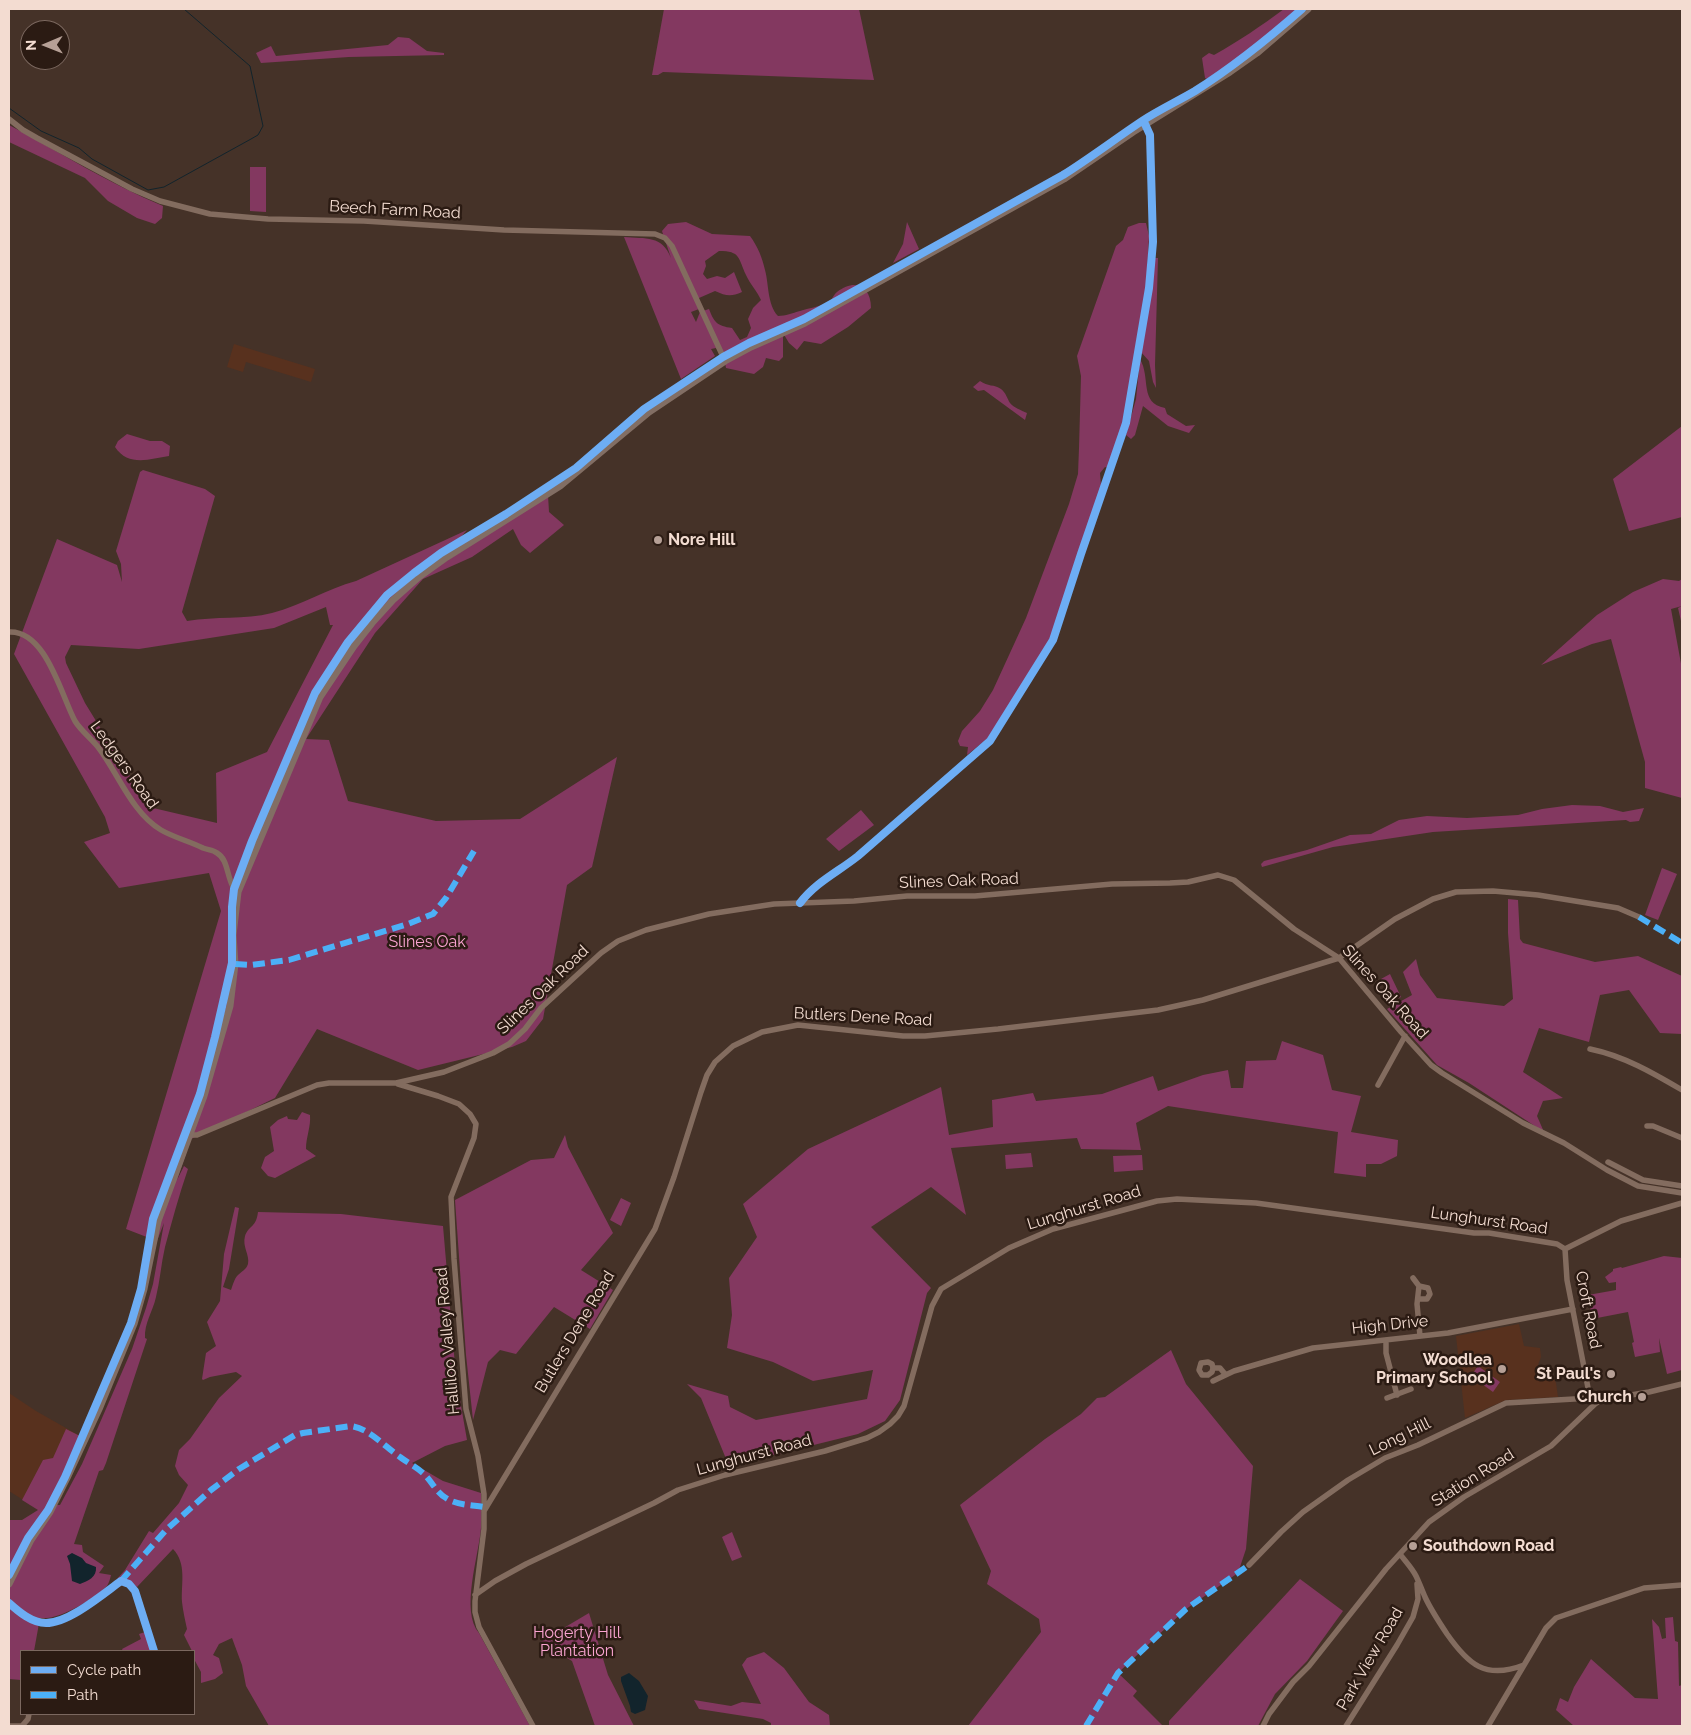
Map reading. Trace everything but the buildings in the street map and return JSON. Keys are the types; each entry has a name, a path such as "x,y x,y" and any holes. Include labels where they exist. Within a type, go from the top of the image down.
{"main road":[{"path":"9,1584 31,1540 50,1512 67,1478 100,1407 134,1324 144,1289 158,1221 204,1096 230,1006 235,964 233,935 238,892 320,697 354,646 392,600 419,577 447,557 560,486 649,412 751,347 805,323 1064,179 1133,132 1230,72 1257,53 1308,9"}],"street":[{"name":"Beech Farm Road","path":"9,120 37,138 132,189 160,201 210,214 268,219 364,221 504,230 654,234 665,238 672,246 725,362"},
{"name":"Ledgers Road","path":"9,632 32,640 47,658 76,723 98,748 151,824 180,840 195,843 219,853 227,868 234,889 238,892"},
{"name":"Slines Oak Road","path":"189,1135 198,1135 317,1085 329,1083 396,1083 444,1072 493,1053 509,1044 525,1029 541,1008 594,959 618,941 646,930 679,921 724,910 774,904 854,901 907,896 975,896 1112,884 1170,884 1188,882 1218,874 1234,880 1294,929 1339,958 1405,1036 1442,1073 1523,1123 1564,1143 1607,1170 1638,1186 1682,1193"},
{"name":"Butlers Dene Road","path":"484,1511 655,1229 708,1075 715,1062 733,1046 762,1032 798,1025 903,1036 925,1036 1158,1010 1219,995 1339,958 1395,919 1433,899 1456,892 1493,891 1538,895 1618,908 1639,917"},
{"path":"1378,1085 1405,1036"},
{"path":"1590,1049 1612,1054 1682,1090"},
{"path":"409,1080 410,1087"},
{"name":"Halliloo Valley Road","path":"396,1083 459,1104 470,1114 476,1124 474,1138 451,1197 466,1410 478,1456 484,1494 484,1533 475,1595 475,1612 479,1627 534,1726"},
{"path":"1647,1126 1653,1126 1682,1138"},
{"path":"1608,1162 1643,1180 1682,1186"},
{"name":"Lunghurst Road","path":"475,1595 532,1560 649,1506 678,1490 725,1475 825,1451 880,1432 898,1416 904,1406 932,1306 941,1289 1009,1248 1053,1229 1157,1201 1221,1200 1498,1235 1557,1244 1565,1249 1621,1221 1682,1203"},
{"name":"Croft Road","path":"1565,1249 1567,1280 1591,1398 1595,1404"},
{"path":"1413,1278 1419,1286 1428,1288 1430,1294 1427,1299 1418,1299"},
{"path":"1419,1286 1420,1336"},
{"name":"High Drive","path":"1213,1381 1241,1368 1313,1348 1448,1333 1574,1309"},
{"path":"1386,1340 1386,1353 1397,1395"},
{"path":"1213,1368 1220,1368 1225,1374"},
{"name":"Station Road","path":"1263,1726 1269,1714 1293,1682 1309,1666 1372,1586 1429,1522 1464,1497 1551,1446 1601,1400 1682,1384"},
{"path":"1387,1398 1411,1389"},
{"name":"Long Hill","path":"1249,1565 1303,1512 1348,1480 1385,1458 1418,1445 1506,1403 1591,1398"},
{"path":"1400,1554 1416,1575 1438,1621 1460,1653 1468,1660 1486,1669 1495,1671 1510,1670 1524,1665"},
{"name":"Park View Road","path":"1346,1726 1413,1617 1418,1599 1416,1575"},
{"path":"1488,1726 1550,1622 1562,1614 1644,1588 1682,1586"},
{"path":"9,1603 33,1620 46,1623 57,1621"},
{"path":"9,1726 22,1726 29,1715"}],"shaded area":[{"path":"234,344 315,369 311,382 246,362 243,372 227,367"},
{"name":"Woodlea Primary School","path":"1519,1324 1524,1346 1540,1348 1541,1357 1538,1365 1551,1372 1556,1383 1558,1397 1506,1400 1465,1418 1456,1336"},
{"path":"9,1393 80,1436 39,1510 9,1491"}],"green space":[{"path":"664,9 859,9 874,80 663,72 658,75 652,75"},
{"path":"1284,9 1298,9 1239,58 1207,79 1205,78 1202,58 1209,53 1214,55 1223,50"},
{"path":"398,37 409,38 427,51 444,53 444,55 349,57 261,63 256,53 271,46 276,56 388,45"},
{"path":"9,125 104,178 163,206 162,218 155,224 137,218 108,201 85,178 9,142"},
{"path":"250,167 266,167 266,212 250,211"},
{"path":"686,222 712,234 750,236 761,256 770,300 778,316 820,306 830,301 837,292 856,285 868,294 871,308 848,327 821,344 804,341 797,350 789,343 783,333 783,357 779,361 766,358 763,367 754,374 726,368 724,357 716,348 711,349 715,356 681,379 624,237 646,238 658,242 663,245 671,258 662,231 668,224","holes":["719,251 726,251 738,257 761,300 753,308 748,319 751,328 747,337 740,340 732,328 717,323 709,309 700,312 696,322 691,312 699,309 699,298 715,291 728,295 742,292 734,272 725,278 717,276 707,279 703,274 706,266 705,261"]},
{"path":"907,222 919,249 893,263 903,244"},
{"path":"1139,223 1146,223 1149,236 1146,292 1123,424 1109,468 1105,467 1100,473 1101,486 1050,639 988,738 967,755 968,747 960,746 958,741 962,731 980,711 993,690 1026,618 1069,504 1078,474 1081,376 1077,356 1116,246 1123,240 1128,227"},
{"path":"1154,258 1158,258 1156,388 1149,361 1140,351 1151,290"},
{"path":"1140,359 1147,389 1152,401 1165,408 1167,414 1186,426 1195,425 1189,433 1168,426 1143,406 1135,435 1131,439 1126,435 1136,399"},
{"path":"980,381 1001,389 1012,405 1027,413 1025,420 984,390 978,391 973,387"},
{"path":"1682,426 1682,517 1629,531 1613,479"},
{"path":"127,434 150,441 162,441 170,446 169,456 147,460 126,457 115,447 118,441"},
{"name":"Slines Oak","path":"143,470 205,489 215,496 182,612 187,621 261,615 283,610 356,581 467,530 431,571 548,495 549,512 564,525 530,553 521,545 513,529 472,557 423,579 375,633 306,739 329,740 348,801 436,821 520,819 617,757 592,867 567,885 543,1019 526,1041 512,1047 418,1070 317,1029 275,1098 191,1139 177,1180 184,1166 188,1169 165,1247 156,1297 146,1327 145,1338 147,1339 106,1463 103,1470 99,1471 74,1544 82,1545 83,1552 104,1566 99,1573 111,1575 109,1581 107,1586 85,1603 66,1613 48,1618 40,1618 34,1650 20,1650 20,1680 9,1679 9,1520 22,1520 38,1510 22,1500 43,1460 53,1458 66,1429 80,1436 57,1489 47,1505 60,1505 82,1464 132,1349 153,1284 164,1223 157,1241 126,1229 221,911 209,873 119,888 84,842 110,833 105,817 14,654 57,539 117,565 122,582 121,564 116,551 140,472","holes":["326,607 330,625 333,625 267,752 216,773 217,823 149,807 85,703 65,657 71,645 139,649 274,628"]},
{"path":"1663,579 1679,581 1682,579 1682,606 1671,609 1682,669 1682,798 1645,788 1645,762 1611,639 1592,644 1541,665 1597,615 1633,592"},
{"path":"1682,606 1682,620 1681,621 1678,608"},
{"path":"1572,805 1600,806 1623,812 1644,808 1639,821 1630,822 1626,820 1433,832 1333,847 1262,867 1261,864 1264,861 1307,850 1350,835 1371,834 1399,820 1427,816 1467,818 1518,815 1542,809"},
{"path":"861,810 874,825 839,851 826,839"},
{"path":"1662,868 1677,874 1658,920 1645,915"},
{"path":"1508,899 1518,900 1520,939 1523,943 1595,962 1638,956 1682,976 1682,1034 1660,1033 1629,990 1600,995 1589,1042 1539,1028 1523,1072 1563,1098 1543,1101 1537,1116 1544,1132 1469,1083 1437,1065 1387,1009 1412,995 1403,972 1416,959 1420,975 1437,998 1504,1006 1513,999 1508,933"},
{"path":"1390,974 1401,997 1393,1001 1381,979"},
{"path":"1282,1041 1323,1055 1332,1090 1361,1096 1351,1132 1398,1140 1397,1156 1381,1164 1366,1164 1366,1177 1334,1173 1338,1132 1168,1106 1136,1123 1141,1150 1081,1149 1077,1138 951,1148 966,1215 931,1187 871,1227 931,1288 927,1293 900,1400 885,1421 858,1434 729,1466 701,1398 687,1384 728,1396 730,1407 756,1420 867,1399 873,1370 813,1381 773,1362 727,1348 732,1315 729,1278 757,1237 743,1204 808,1149 941,1087 949,1135 993,1127 992,1100 1033,1093 1036,1101 1102,1094 1153,1076 1158,1091 1203,1075 1228,1070 1231,1088 1243,1088 1246,1061 1276,1060"},
{"path":"302,1112 310,1115 306,1149 316,1156 275,1178 268,1176 261,1168 265,1157 274,1151 270,1127 278,1120 287,1116 288,1119 297,1120"},
{"path":"565,1135 568,1147 613,1233 581,1270 613,1290 590,1329 554,1307 516,1354 500,1350 488,1362 473,1420 466,1355 455,1200 531,1160 554,1158"},
{"path":"1031,1153 1033,1167 1006,1169 1005,1155"},
{"path":"1142,1155 1143,1170 1114,1172 1113,1156"},
{"path":"621,1198 631,1203 621,1226 610,1220"},
{"path":"235,1207 239,1208 229,1269 223,1287 231,1290 235,1280 248,1264 244,1240 248,1230 256,1221 258,1212 341,1214 443,1226 456,1377 467,1440 445,1446 412,1463 443,1481 481,1493 481,1528 472,1582 471,1611 474,1623 530,1726 269,1726 246,1686 242,1665 232,1638 219,1644 213,1655 219,1658 223,1673 215,1679 201,1683 201,1672 195,1661 195,1650 192,1650 184,1635 187,1629 182,1602 182,1567 173,1549 137,1587 125,1579 117,1579 125,1570 149,1531 153,1533 179,1503 188,1485 179,1475 175,1466 179,1450 190,1439 219,1398 242,1376 236,1372 202,1379 206,1353 216,1346 207,1322 220,1301 224,1254"},
{"path":"1664,1256 1682,1258 1682,1370 1667,1374 1659,1338 1660,1352 1635,1357 1628,1312 1592,1319 1588,1295 1616,1290 1616,1282 1609,1283 1605,1277 1613,1269"},
{"path":"1171,1350 1186,1384 1253,1466 1246,1549 1238,1573 1186,1609 1118,1673 1137,1691 1133,1696 1163,1726 968,1726 1041,1632 1039,1619 987,1584 991,1571 960,1505 1045,1439 1081,1414 1097,1398 1105,1397"},
{"path":"1478,1366 1500,1382 1493,1392 1471,1376"},
{"path":"732,1532 742,1557 732,1561 722,1537"},
{"path":"1300,1579 1343,1611 1307,1661 1275,1694 1258,1726 1169,1726 1169,1721"},
{"name":"Hogerty Hill Plantation","path":"589,1613 608,1675 634,1726 595,1726 572,1661 540,1642"},
{"path":"1673,1617 1675,1641 1678,1642 1679,1686 1682,1685 1682,1726 1574,1726 1556,1710 1560,1698 1568,1702 1574,1687 1591,1659 1635,1698 1658,1699 1652,1619 1659,1627 1662,1639 1666,1638 1665,1618"},
{"path":"145,1632 151,1650 122,1650 141,1639 139,1634"},
{"path":"764,1652 784,1668 809,1702 829,1715 830,1726 771,1726 771,1723 763,1719 699,1709 694,1700 731,1706 742,1702 761,1704 742,1665 747,1658"}],"water":[{"path":"72,1553 82,1558 86,1563 96,1567 93,1576 80,1584 72,1581 67,1556"},
{"path":"629,1673 639,1681 648,1696 645,1710 635,1714 631,1712 621,1681 621,1677"}],"waterway":[{"path":"9,108 41,131 79,148 92,159 148,190 164,187 251,139 258,135 263,126 250,66 184,9"}],"marked path":[{"path":"235,964 251,965 289,960 408,924 433,914 446,898 474,851"},
{"path":"1639,917 1682,943"},
{"path":"121,1581 166,1530 211,1490 239,1469 295,1435 303,1433 351,1426 358,1428 371,1434 419,1470 446,1498 459,1503 484,1507"},
{"path":"1086,1726 1118,1673 1186,1609 1249,1565"}],"cycle path":[{"path":"9,1575 28,1538 48,1510 65,1477 131,1323 141,1289 153,1219 200,1094 215,1037 232,963 232,907 234,889 252,841 315,693 348,642 387,595 414,573 441,553 506,514 576,468 644,409 723,357 749,343 804,319 1063,175 1142,121 1195,91 1223,72 1302,9"},
{"path":"800,903 813,889 858,856 990,741 1053,640 1126,423 1149,288 1153,242 1150,135 1145,124"},
{"path":"9,1603 31,1619 41,1623 55,1622 85,1607 121,1581 129,1584 135,1591 154,1650"}],"place":[{"name":"Nore Hill","path":"658,540"},
{"name":"Woodlea Primary School","path":"1502,1369"},
{"name":"St Paul's","path":"1611,1374"},
{"name":"Church","path":"1642,1397"},
{"name":"Southdown Road","path":"1413,1546"}]}
